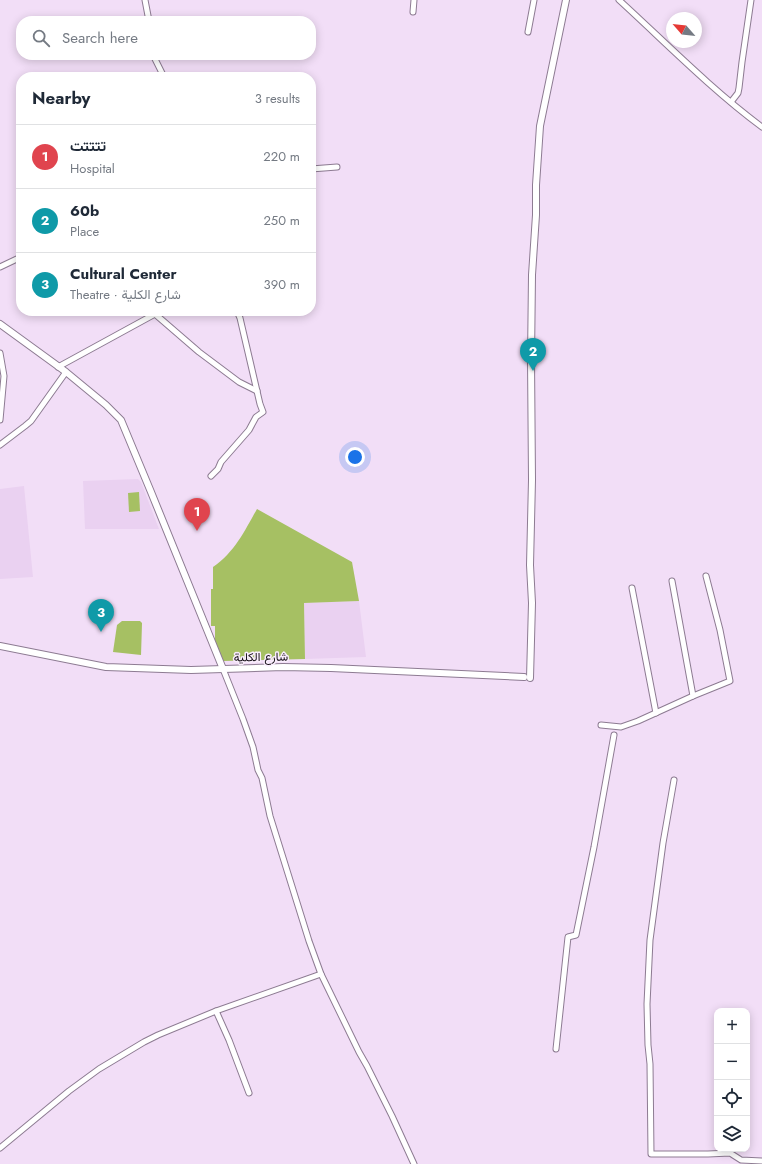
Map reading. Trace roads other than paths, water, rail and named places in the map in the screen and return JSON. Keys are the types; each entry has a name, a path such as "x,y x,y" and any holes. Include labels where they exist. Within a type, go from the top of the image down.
{"street":[{"path":"145,0 148,16"},
{"path":"413,12 414,0"},
{"path":"528,32 534,0"},
{"name":"شارع الكلية","path":"0,646 106,667 161,670 283,667 324,668 527,678 532,604 530,565 532,482 531,359 532,275 536,215 536,185 540,126 566,0"},
{"path":"619,0 686,62 762,127"},
{"path":"732,102 738,93 739,88 751,0"},
{"path":"156,60 162,72"},
{"path":"316,169 337,167"},
{"path":"0,267 16,260"},
{"path":"58,367 150,316"},
{"path":"158,316 199,352 239,382 256,391"},
{"path":"211,476 218,469 221,462 249,430 256,417 263,412 256,391 239,316"},
{"path":"0,326 66,372 106,405 121,420 244,719 253,747 258,770 262,778 270,816 309,941 321,974 392,1116 414,1164"},
{"path":"0,353 4,376 0,420"},
{"path":"0,445 31,421 66,372"},
{"path":"601,725 621,727 730,681 720,630 706,576"},
{"path":"672,581 693,696"},
{"path":"632,588 656,713"},
{"path":"556,1049 568,937 576,935 594,847 614,735"},
{"path":"674,780 663,843 650,940 647,1004 650,1064 651,1154 730,1153 741,1160 762,1161"},
{"path":"0,1148 69,1091 99,1069 158,1035 216,1011 321,974"},
{"path":"216,1011 229,1040 249,1093"}],"place":[{"name":"60b","path":"533,371"},
{"name":"تتتتت","path":"197,531"},
{"name":"Cultural Center","path":"101,632"}]}
